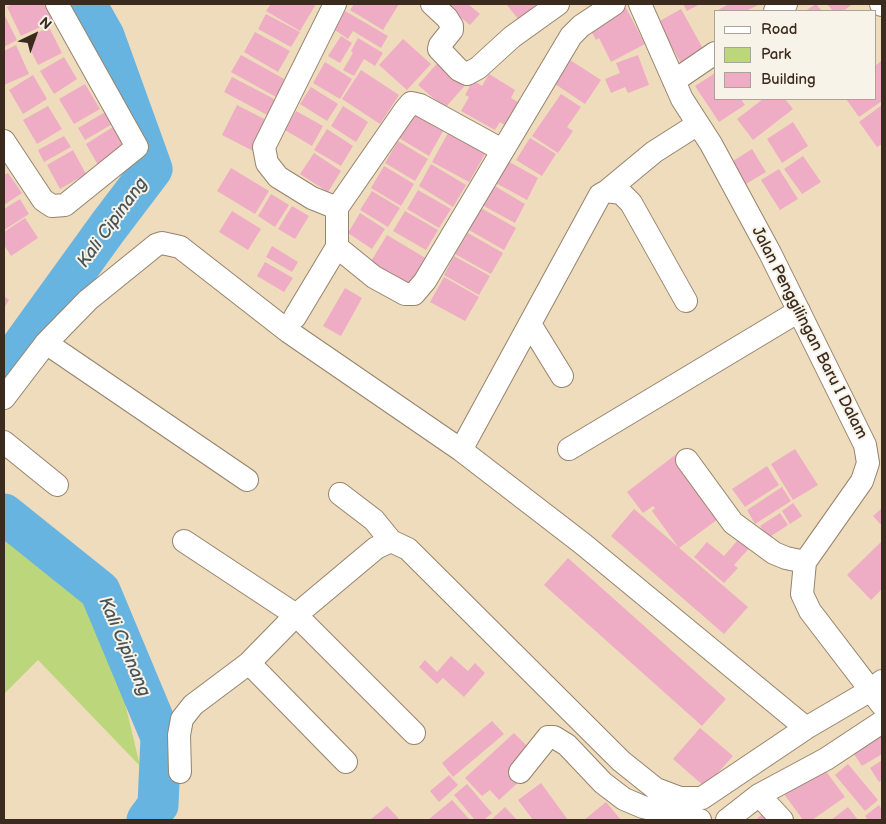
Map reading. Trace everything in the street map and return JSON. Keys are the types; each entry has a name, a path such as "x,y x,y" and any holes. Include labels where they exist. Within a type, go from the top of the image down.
{"street":[{"path":"4,141 43,200 52,206 65,205 137,147 57,4"},
{"path":"335,4 264,146 267,163 278,177 312,198 337,208"},
{"path":"432,4 447,18 452,26 452,30 439,49 459,70 467,74 478,68 512,37 558,4"},
{"path":"337,247 374,277 405,294 414,294 425,281 571,36 581,26 614,4"},
{"name":"Jalan Penggilingan Baru I Dalam","path":"640,4 682,99 711,144 770,253 865,445 872,477 805,562 802,594 810,611 878,692"},
{"path":"674,81 714,54"},
{"path":"295,317 337,247 337,208 411,103 420,105 502,150"},
{"path":"461,450 600,195 654,152 698,124"},
{"path":"607,191 621,193 631,203 686,301"},
{"path":"4,398 46,343 88,300 156,245 162,243 180,246 289,332 461,450 583,544 806,728"},
{"path":"569,449 799,311"},
{"path":"530,324 562,376"},
{"path":"46,343 247,480"},
{"path":"4,442 57,485"},
{"path":"687,460 733,523 774,553 805,562"},
{"path":"340,494 374,520 391,542 408,549 621,761 656,789 680,798 702,798 806,728 878,692"},
{"path":"184,541 296,615 414,733"},
{"path":"180,772 179,735 182,719 193,705 249,663 296,615 376,548 391,542"},
{"path":"249,663 346,762"},
{"path":"727,820 759,795 826,759 882,722"},
{"path":"520,772 548,737 554,737 567,746 603,784 624,799 643,807 700,820"},
{"path":"759,795 782,820"}],"green space":[{"path":"4,535 90,607 125,703 140,766 38,660 4,694"}],"building":[{"path":"12,4 45,4 53,21 21,36 7,7"},
{"path":"271,4 316,4 300,31 266,11"},
{"path":"354,4 399,4 383,30 350,10"},
{"path":"444,4 468,4 480,14 470,25"},
{"path":"506,4 536,4 519,20"},
{"path":"683,4 700,4 687,11"},
{"path":"729,4 760,4 748,10 718,10"},
{"path":"816,4 821,10 807,10"},
{"path":"827,4 853,4 844,10 832,10"},
{"path":"626,8 645,44 611,62 599,38 596,40 589,27"},
{"path":"681,9 706,54 683,67 658,22"},
{"path":"345,11 388,36 381,48 353,31 348,39 335,30"},
{"path":"4,14 17,40 4,47"},
{"path":"266,14 300,32 291,47 258,29"},
{"path":"49,27 62,53 38,65 25,39"},
{"path":"255,32 290,51 278,72 244,52"},
{"path":"341,36 352,43 340,63 328,56"},
{"path":"358,38 383,53 375,66 364,59 354,76 343,70 353,53 351,51"},
{"path":"403,39 431,64 407,90 379,65"},
{"path":"16,45 29,74 4,85 4,51"},
{"path":"241,55 286,80 276,97 231,72"},
{"path":"638,55 649,85 628,93 625,87 611,93 605,79 620,73 616,63"},
{"path":"64,57 77,79 54,94 40,71"},
{"path":"442,58 469,81 445,108 418,85"},
{"path":"570,60 601,80 585,104 555,84"},
{"path":"882,60 882,101 859,117 847,100 876,100 876,65"},
{"path":"325,62 352,79 340,99 313,83"},
{"path":"361,70 399,95 380,124 342,99"},
{"path":"489,74 515,90 511,98 523,105 509,128 500,122 495,130 461,111 469,97 465,95 473,80 482,86"},
{"path":"714,74 714,100 742,100 745,105 719,122 695,86"},
{"path":"33,75 47,99 23,114 9,90"},
{"path":"232,77 278,101 271,117 224,92"},
{"path":"85,84 100,109 74,124 59,99"},
{"path":"311,87 338,104 327,121 300,104"},
{"path":"561,94 581,107 567,127 573,131 558,153 532,136"},
{"path":"762,100 786,100 793,109 753,140 737,119"},
{"path":"237,105 270,122 255,152 222,135"},
{"path":"882,105 882,144 877,147 859,122"},
{"path":"48,106 62,129 37,144 23,120"},
{"path":"343,106 368,122 356,142 331,126"},
{"path":"415,109 446,126 429,156 399,138"},
{"path":"107,111 114,123 85,140 78,128"},
{"path":"296,111 323,126 312,146 285,130"},
{"path":"793,122 808,146 782,163 767,139"},
{"path":"113,127 125,148 98,165 86,144"},
{"path":"327,129 353,146 341,166 314,150"},
{"path":"448,133 485,154 469,182 432,162"},
{"path":"64,136 71,147 44,162 38,150"},
{"path":"530,138 556,154 542,176 516,160"},
{"path":"398,141 428,159 415,181 385,163"},
{"path":"752,149 766,172 746,184 733,161"},
{"path":"73,150 86,174 60,189 47,165"},
{"path":"314,153 341,171 328,192 300,174"},
{"path":"803,156 821,182 802,194 784,169"},
{"path":"506,160 538,178 527,200 494,182"},
{"path":"431,164 466,185 453,207 419,186"},
{"path":"384,166 414,184 401,206 371,188"},
{"path":"231,168 269,191 255,214 217,191"},
{"path":"779,169 798,199 780,210 761,180"},
{"path":"8,173 22,193 4,205 4,175"},
{"path":"493,185 525,204 515,223 482,205"},
{"path":"418,190 451,209 439,228 407,209"},
{"path":"372,191 400,208 388,227 360,210"},
{"path":"271,194 289,205 275,227 258,216"},
{"path":"20,199 29,214 4,230 4,209"},
{"path":"292,206 309,216 295,239 278,229"},
{"path":"481,208 516,228 504,250 469,230"},
{"path":"232,211 261,229 248,250 219,232"},
{"path":"405,211 438,230 426,250 393,231"},
{"path":"360,213 385,229 372,249 348,233"},
{"path":"25,218 38,238 11,256 4,245 4,232"},
{"path":"468,233 503,253 491,274 455,254"},
{"path":"387,235 427,259 409,288 370,263"},
{"path":"272,246 298,262 292,272 266,257"},
{"path":"454,256 490,276 479,295 444,275"},
{"path":"265,262 293,278 284,292 257,276"},
{"path":"444,277 479,297 465,321 430,302"},
{"path":"345,288 362,298 341,336 323,326"},
{"path":"4,296 9,300 4,308"},
{"path":"795,449 818,485 793,500 771,464"},
{"path":"679,452 726,513 679,548 652,511 655,508 653,506 643,513 627,492"},
{"path":"767,466 779,485 745,507 732,489"},
{"path":"782,487 791,501 755,524 747,510"},
{"path":"793,503 802,516 790,524 782,511"},
{"path":"882,508 882,526 873,516"},
{"path":"634,509 748,607 724,634 611,536"},
{"path":"780,513 788,525 768,538 760,526"},
{"path":"743,534 754,543 734,565 738,568 724,583 694,557 707,542 724,556"},
{"path":"882,541 882,589 871,600 847,575"},
{"path":"568,558 726,699 702,726 544,585"},
{"path":"451,656 468,671 475,663 485,673 464,697 443,678 437,684 419,667 425,660 437,672"},
{"path":"492,721 504,734 453,777 442,763"},
{"path":"700,728 733,756 705,787 673,759"},
{"path":"514,733 532,751 521,780 499,800 490,790 482,796 465,778"},
{"path":"882,733 882,754 862,766 852,751"},
{"path":"882,760 882,780 879,782 870,768"},
{"path":"848,764 878,800 865,811 835,775"},
{"path":"822,766 845,797 812,820 803,820 784,794"},
{"path":"449,775 458,785 439,802 430,791"},
{"path":"541,783 568,820 533,820 518,800"},
{"path":"467,784 492,813 484,820 475,820 454,795"},
{"path":"452,800 470,820 428,820"},
{"path":"606,802 621,820 584,820"},
{"path":"879,805 882,810 882,820 868,820 865,816"},
{"path":"387,806 400,820 370,820"},
{"path":"505,807 517,820 491,820"},
{"path":"848,807 858,820 831,820"},
{"path":"769,809 778,820 755,820"}],"waterway":[{"name":"Kali Cipinang","path":"4,371 152,169 104,36 86,4"},
{"name":"Kali Cipinang","path":"4,514 100,591 161,737 158,805 147,820"}]}
